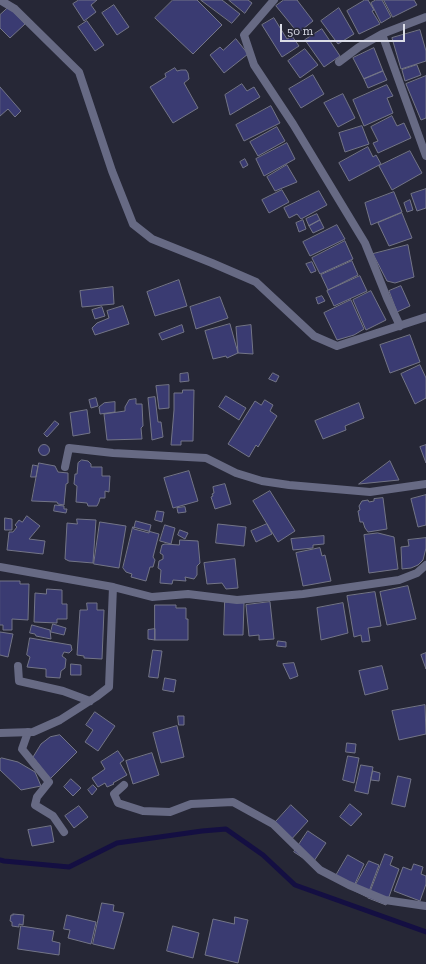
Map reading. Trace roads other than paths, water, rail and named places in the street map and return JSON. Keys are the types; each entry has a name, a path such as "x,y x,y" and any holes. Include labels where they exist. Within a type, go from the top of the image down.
{"street":[{"path":"0,0 14,9 79,72 112,171 133,224 147,236 256,282 314,336 337,346 426,317"},
{"path":"274,0 244,35 254,65 297,131 365,243 400,326"},
{"path":"339,62 359,47 382,34 426,18"},
{"path":"382,34 426,156"},
{"path":"65,467 69,448 113,453 206,458 236,473 289,486 370,492 426,484"},
{"path":"0,567 113,587 152,597 188,594 237,600 303,594 399,580 417,573 426,565"},
{"path":"0,732 33,732 60,720 109,687 113,587"},
{"path":"18,666 19,681 63,691 90,701"},
{"path":"28,732 22,749 49,782 37,797 35,805 53,816 64,832"},
{"path":"124,785 114,794 118,803 143,811 170,812 191,804 233,802 273,824 320,870 349,885 385,900 426,906"}],"waterway":[{"path":"0,860 69,867 117,843 226,829 263,855 295,885 426,932"}]}
